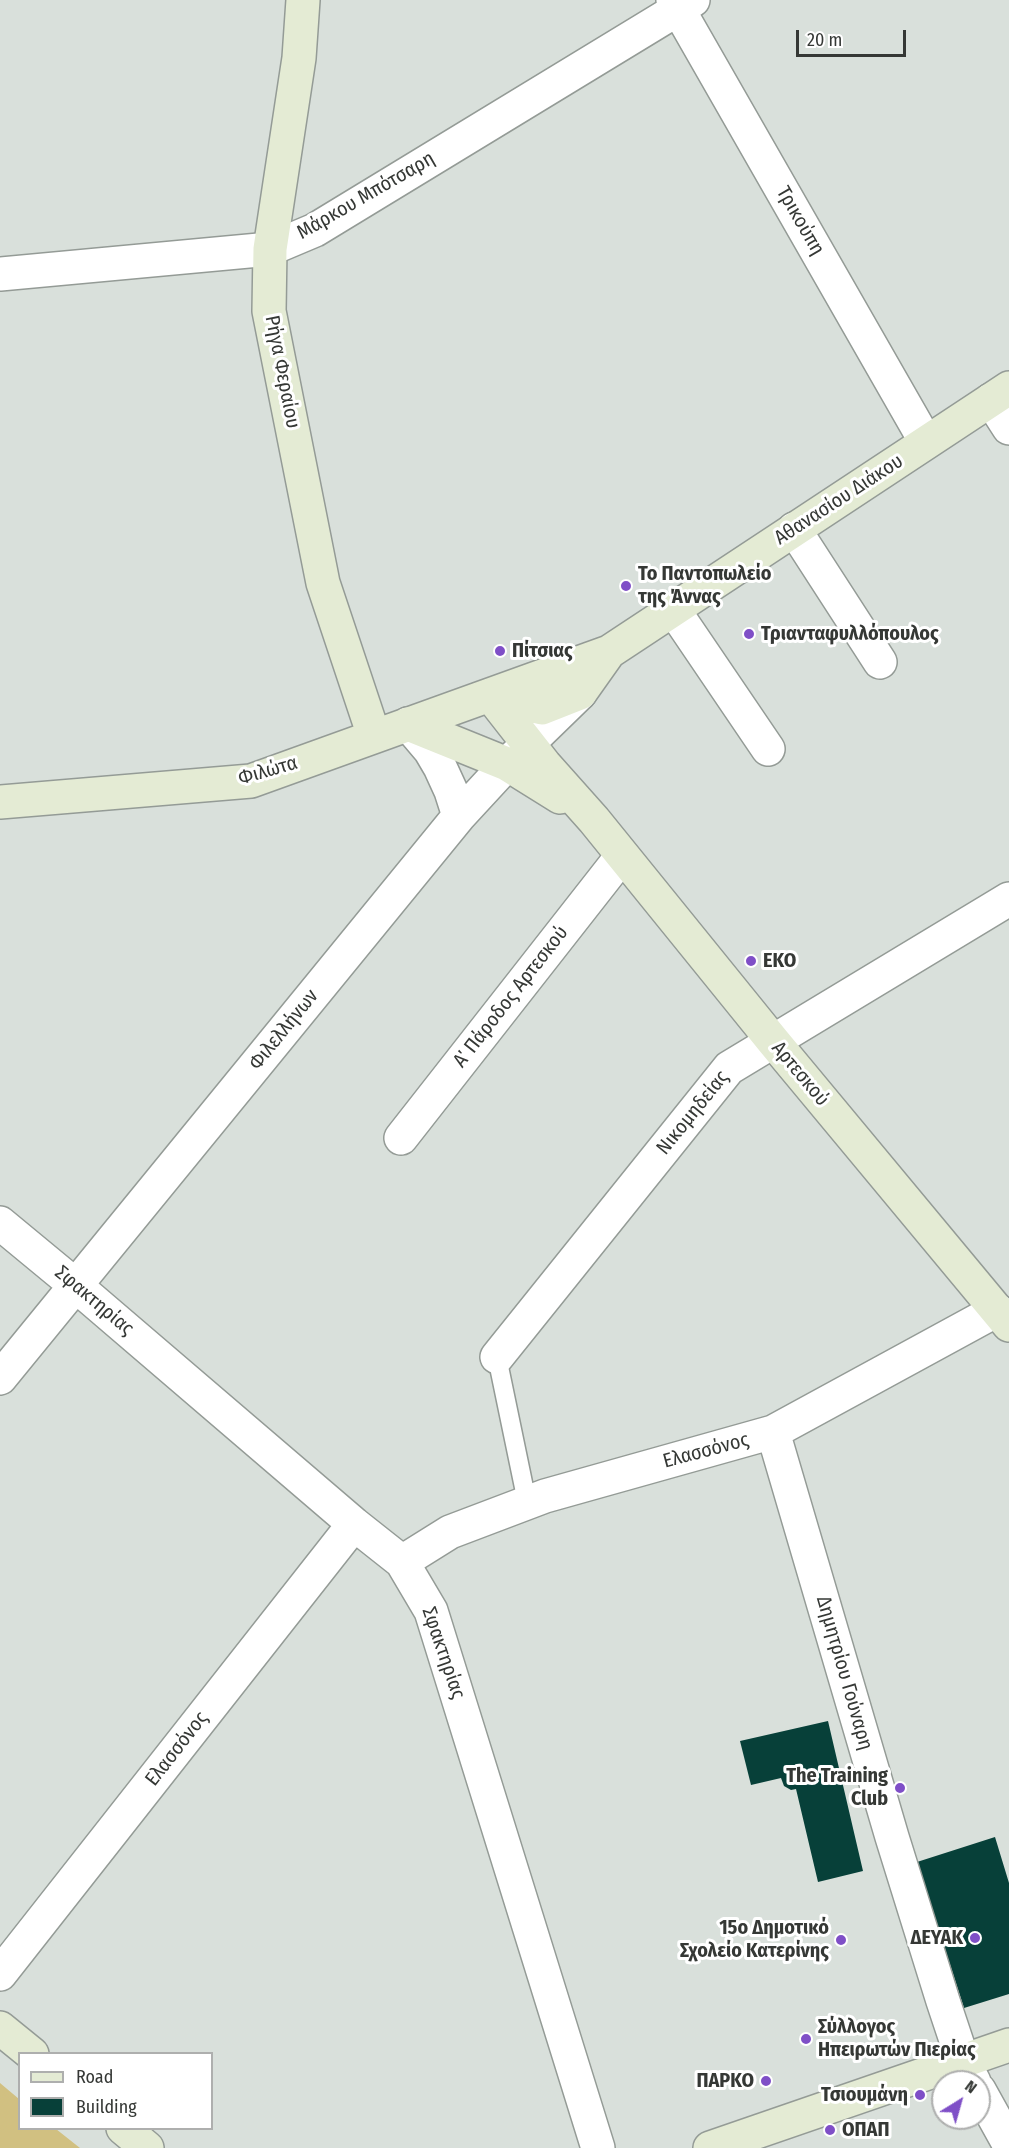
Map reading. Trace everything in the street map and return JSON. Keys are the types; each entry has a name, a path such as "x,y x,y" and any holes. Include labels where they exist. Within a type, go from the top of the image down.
{"street":[{"name":"Ρήγα Φεραίου","path":"303,0 299,58 270,249 269,311 323,583 374,736"},
{"name":"Μάρκου Μπότσαρη","path":"0,274 270,249 315,230 682,3"},
{"name":"Τρικούπη","path":"682,3 926,442"},
{"name":"Αθανασίου Διάκου","path":"490,696 609,652 1000,394"},
{"path":"1000,394 1009,428"},
{"path":"794,529 880,662"},
{"path":"673,609 768,749"},
{"name":"Αθανασίου Διάκου","path":"580,693 609,652"},
{"path":"490,696 542,708 580,693"},
{"name":"Φιλελλήνων","path":"0,1378 459,816 580,693"},
{"name":"Φιλώτα","path":"0,802 251,781 490,696"},
{"name":"Αρτεσκού","path":"490,696 518,754 551,791 594,820 772,1041 1003,1317"},
{"path":"408,724 430,750 440,767 459,816"},
{"name":"Αρτεσκού","path":"408,724 518,754"},
{"name":"Α΄ Πάροδος Αρτεσκού","path":"401,1138 622,856"},
{"name":"Νικομηδείας","path":"497,1358 729,1068 1009,899"},
{"name":"Σφακτηρίας","path":"0,1223 354,1524 402,1562 431,1611 598,2148"},
{"name":"Ελασσόνος","path":"402,1562 450,1532 545,1496 773,1432 1003,1317"},
{"name":"Δημητρίου Γούναρη","path":"773,1432 895,1847 968,2070"},
{"name":"Ελασσόνος","path":"0,1974 354,1524"},
{"path":"0,2028 30,2052"},
{"path":"970,2070 1009,2045"},
{"path":"710,2148 931,2082"},
{"path":"991,2112 1009,2144"},
{"path":"125,2130 147,2148"}],"lane":[{"path":"497,1358 527,1503"}],"shaded area":[{"path":"0,2083 18,2098 18,2130 57,2130 80,2148 0,2148"}],"building":[{"path":"828,1721 863,1871 818,1882 796,1789 791,1790 784,1786 781,1778 751,1785 740,1741"},
{"name":"ΔΕΥΑΚ","path":"995,1837 1009,1883 1009,1994 964,2008 917,1862"}],"place":[{"name":"Το Παντοπωλείο της Άννας","path":"626,586"},
{"name":"Τριανταφυλλόπουλος","path":"749,634"},
{"name":"Πίτσιας","path":"500,651"},
{"name":"ΕΚΟ","path":"751,961"},
{"name":"The Training Club","path":"900,1788"},
{"name":"ΔΕΥΑΚ","path":"975,1938"},
{"name":"15ο Δημοτικό Σχολείο Κατερίνης","path":"841,1940"},
{"name":"Σύλλογος Ηπειρωτών Πιερίας","path":"806,2039"},
{"name":"ΠΑΡΚΟ","path":"766,2081"},
{"name":"Τσιουμάνη","path":"920,2095"},
{"name":"ΟΠΑΠ","path":"830,2130"}]}
